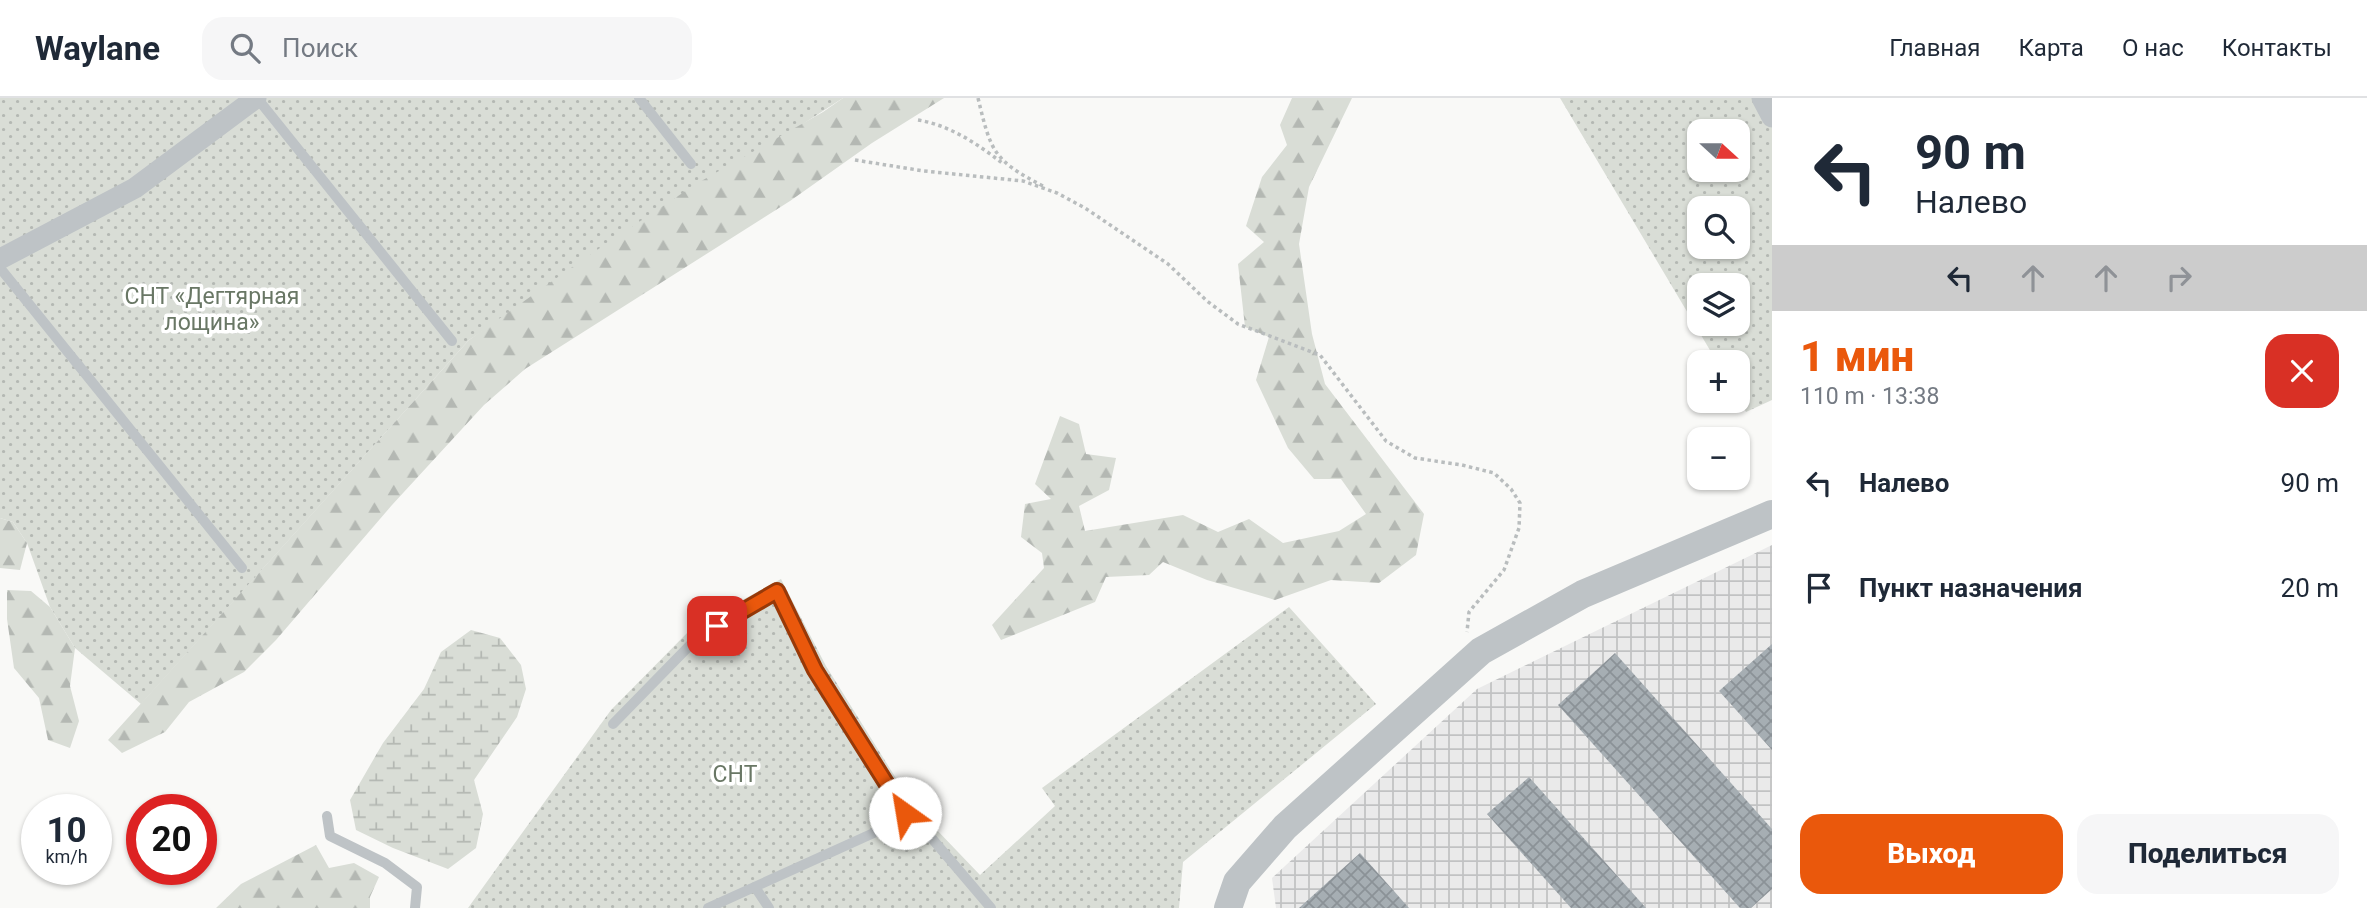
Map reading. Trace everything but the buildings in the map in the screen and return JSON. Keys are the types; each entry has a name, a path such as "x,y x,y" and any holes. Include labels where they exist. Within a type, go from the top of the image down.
{"street":[{"path":"0,259 135,188 257,98"},
{"path":"1762,98 1772,117"},
{"path":"1228,908 1237,882 1285,827 1481,651 1583,594 1772,514"}],"lane":[{"path":"257,98 452,341"},
{"path":"639,98 691,164"},
{"path":"0,268 242,568"},
{"path":"612,724 697,638 777,591 815,670 905,813 923,828 991,908"},
{"path":"708,908 878,831 905,813"},
{"path":"327,816 330,836 385,863 417,887 415,908"},
{"path":"755,887 769,908"}],"path":[{"path":"978,98 992,149 1012,170"},
{"path":"918,120 936,123 988,152 1012,170 1085,208 1168,264 1238,324 1320,355 1386,441 1415,458 1494,472 1511,489 1520,503 1519,528 1504,570 1469,612 1462,668"},
{"path":"855,160 925,172 1023,181 1057,193"}],"shaded area":[{"path":"1772,545 1772,908 1276,908 1272,878 1477,689"}],"green space":[{"name":"СНТ «Дегтярная лощина»","path":"0,98 843,98 469,340 141,704 75,648 50,607 27,543 13,522 0,518"},
{"path":"843,98 944,98 872,143 790,201 525,369 484,405 392,505 276,640 244,672 189,702 165,732 122,753 108,740 469,340 696,184"},
{"path":"1292,98 1352,98 1309,187 1299,244 1312,334 1325,384 1424,514 1416,555 1379,583 1331,580 1275,600 1207,580 1163,562 1149,575 1106,577 1095,602 1001,640 992,625 1044,568 1042,553 1021,537 1025,504 1051,499 1035,484 1060,416 1079,424 1086,454 1116,458 1109,490 1079,506 1085,531 1183,515 1218,532 1249,519 1283,543 1339,531 1366,514 1341,479 1314,479 1288,448 1256,380 1269,337 1245,327 1238,264 1264,242 1246,226 1262,177 1287,145 1280,125"},
{"path":"1560,98 1772,98 1772,400 1750,410 1750,350 1710,350 1702,336 1750,336 1750,273 1687,273 1687,312"},
{"path":"0,518 13,522 27,543 20,570 0,568"},
{"name":"СНТ","path":"781,579 826,666 912,804 980,875 1055,806 1042,788 1289,607 1376,704 1183,862 1179,908 468,908 611,710 693,627"},
{"path":"7,590 31,591 50,607 75,648 70,686 79,721 70,748 48,740 39,698 14,668 7,619"},
{"path":"471,630 500,638 521,665 526,689 517,717 474,780 483,814 476,848 448,869 393,848 356,830 350,800 383,743 424,689 441,652"},
{"path":"316,845 329,868 354,863 379,877 370,897 370,908 216,908 241,884"}],"route":[{"path":"717,626 777,591 815,670 905,813"}]}
